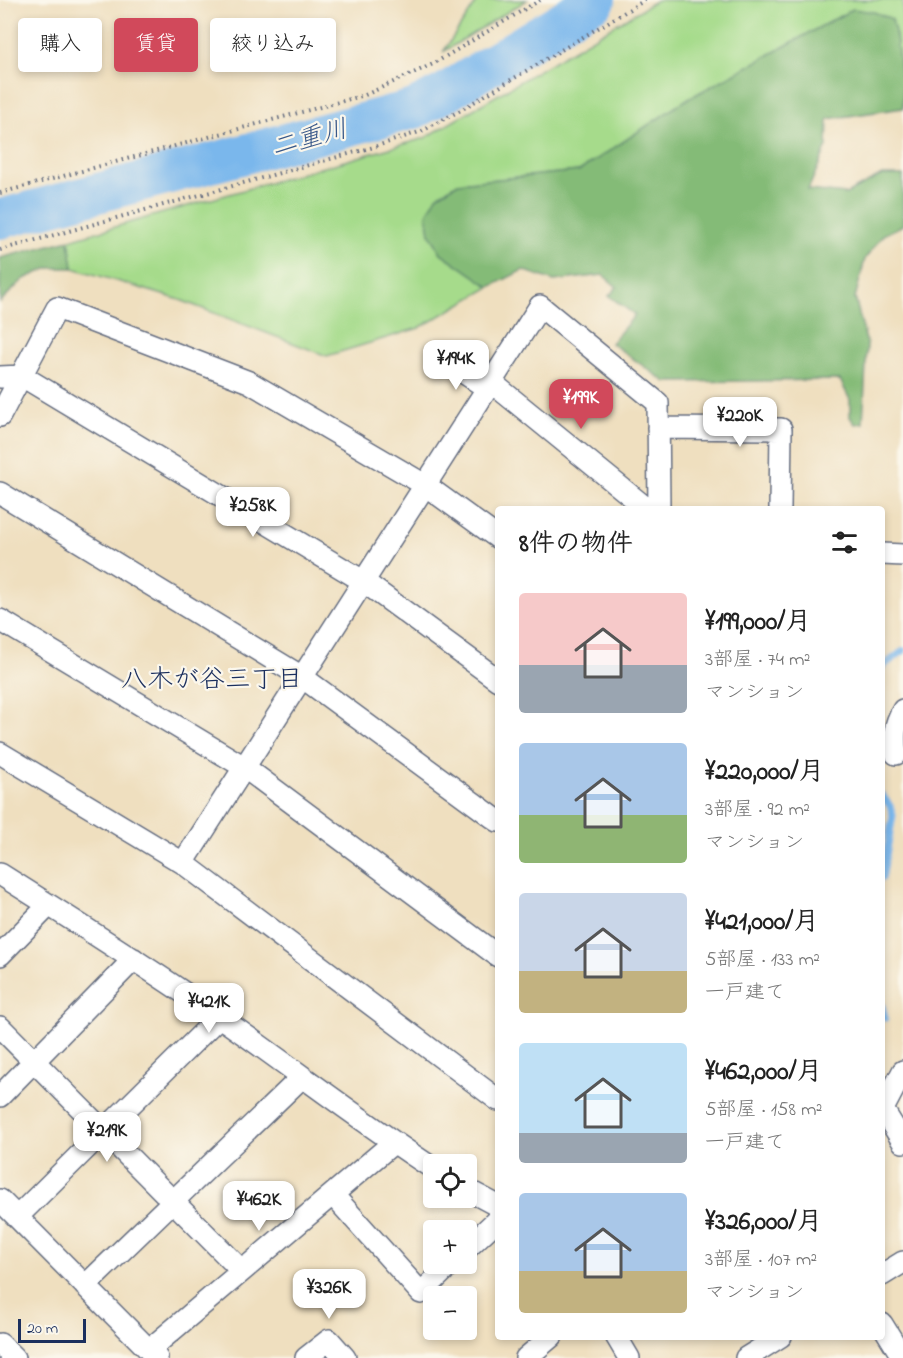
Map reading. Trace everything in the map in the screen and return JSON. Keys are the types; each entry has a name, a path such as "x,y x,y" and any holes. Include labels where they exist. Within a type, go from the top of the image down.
{"street":[{"path":"183,863 540,306 658,403 659,506"},
{"path":"0,416 57,308 249,382 425,485 495,536"},
{"path":"446,361 489,385 643,506"},
{"path":"0,377 22,376 363,581 495,678"},
{"path":"658,428 781,429 780,506"},
{"path":"0,493 302,677 495,819"},
{"path":"885,554 903,555"},
{"path":"0,620 244,767 495,954"},
{"path":"896,754 893,735 897,720 903,710"},
{"path":"0,753 183,863 495,1098"},
{"path":"0,874 134,959 423,1162"},
{"path":"0,955 49,905"},
{"path":"0,1096 134,959"},
{"path":"17,1217 219,1017"},
{"path":"0,1027 242,1271"},
{"path":"885,1104 903,1071"},
{"path":"85,1286 302,1077"},
{"path":"885,1111 903,1142"},
{"path":"0,1200 153,1354 242,1271 393,1143"},
{"path":"333,1195 421,1293 441,1274"},
{"path":"477,1195 495,1204"},
{"path":"477,1239 495,1222"},
{"path":"885,1273 903,1262"},
{"path":"885,1329 903,1358"},
{"path":"306,1358 330,1340 345,1358"},
{"path":"526,1358 547,1340"},
{"path":"618,1340 629,1358"},
{"path":"0,1344 14,1358"},
{"path":"746,1358 770,1344"}],"path":[{"path":"0,193 365,95 433,64 540,0"},
{"path":"0,250 374,147 422,131 645,0"}],"green space":[{"path":"478,0 527,0 443,52"},
{"path":"657,0 903,0 903,78 901,77 896,36 853,9 686,100 579,171 458,183 437,196 441,253 490,287 419,328 327,356 180,300 73,268 69,240 425,138"},
{"path":"853,9 874,12 892,19 903,78 903,108 828,119 827,146 808,190 846,194 882,175 903,175 903,225 883,235 865,259 855,298 867,344 863,423 855,424 850,417 850,400 840,380 666,382 611,343 635,315 609,296 617,287 603,275 554,281 523,270 490,287 441,253 430,234 427,214 437,196 458,183 579,171 686,100"},
{"path":"69,240 73,268 49,268 24,279 0,302 0,258"}],"waterway":[{"name":"二重川","path":"0,219 414,109 445,93 596,0"},
{"path":"885,665 903,651"},
{"path":"885,799 893,815 885,861"}],"district":[{"name":"八木が谷三丁目","path":"212,678"}]}
